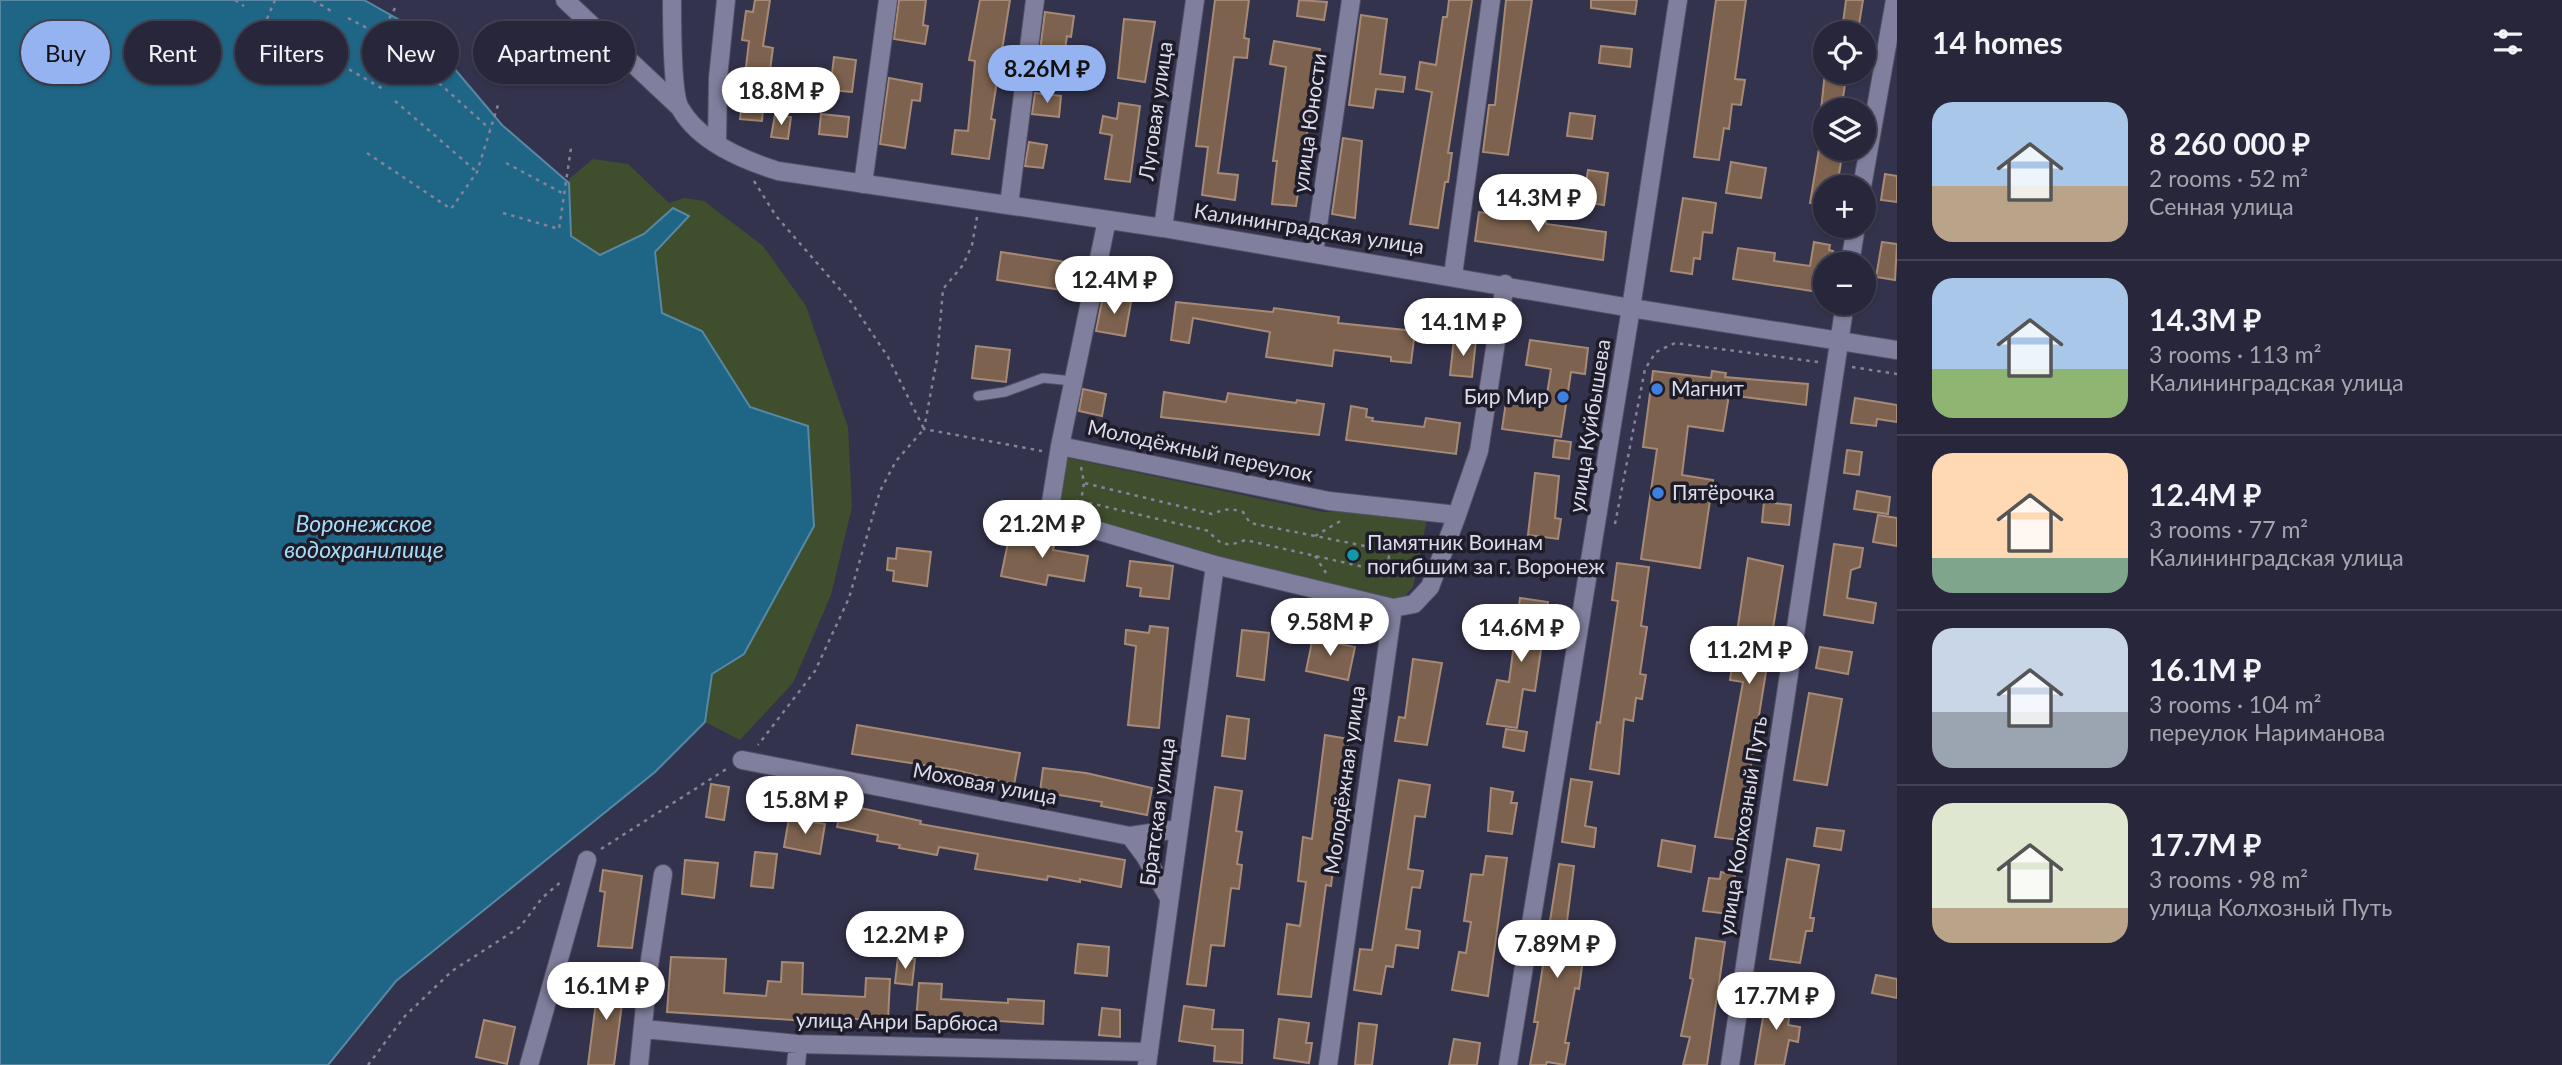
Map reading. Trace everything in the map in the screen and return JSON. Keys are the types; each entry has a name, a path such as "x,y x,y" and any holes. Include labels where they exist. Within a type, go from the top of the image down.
{"street":[{"name":"Калининградская улица","path":"565,0 678,106 698,130 750,162 779,171 1163,228 1505,284 1632,308 1897,349"},
{"path":"671,0 678,106"},
{"path":"717,144 718,78 726,0"},
{"path":"863,184 888,0"},
{"path":"1009,205 1035,0"},
{"name":"Луговая улица","path":"1163,228 1195,0"},
{"name":"улица Юности","path":"1314,253 1351,0"},
{"path":"1452,275 1491,0"},
{"name":"улица Куйбышева","path":"1508,1065 1539,856 1607,471 1678,0"},
{"path":"1864,175 1895,0"},
{"path":"1066,450 1073,381 1107,220"},
{"path":"1393,608 1414,604 1430,587 1457,515 1479,451 1505,284"},
{"name":"улица Колхозный Путь","path":"1730,1065 1843,315"},
{"name":"Молодёжный переулок","path":"1393,608 1215,565 1057,517 1051,502 1066,450 1329,501 1457,515"},
{"name":"Братская улица","path":"1148,1058 1215,565"},
{"name":"Молодёжная улица","path":"1328,1065 1393,608"},
{"name":"Моховая улица","path":"742,760 1129,836 1178,829"},
{"path":"1129,836 1145,856 1169,898"},
{"path":"529,1065 587,860"},
{"path":"639,1065 645,1029 649,966 663,874"},
{"name":"улица Анри Барбюса","path":"645,1029 798,1044 979,1046 1148,1058"},
{"path":"796,1065 798,1044"},
{"path":"976,1065 979,1046"}],"lane":[{"path":"978,396 1005,393 1043,378 1073,381"}],"path":[{"path":"235,0 244,6"},
{"path":"275,0 266,21 383,89"},
{"path":"313,0 331,11"},
{"path":"388,21 395,8"},
{"path":"348,18 362,25"},
{"path":"440,84 492,131"},
{"path":"395,101 477,172"},
{"path":"367,153 451,209 477,172 498,105"},
{"path":"503,213 559,229 571,148"},
{"path":"506,163 564,194"},
{"path":"751,176 776,216 851,302 888,357 924,429"},
{"path":"368,1065 414,1007 452,971 520,927 542,898 616,836 742,760 771,730 815,671 849,598 880,491 896,461 924,429 937,359 943,289 963,265 972,246 979,201"},
{"path":"1675,343 1897,374"},
{"path":"924,429 1066,450 1084,483 1081,501 1209,531 1218,542 1231,546 1245,540 1386,572 1390,551 1250,523 1243,512 1235,509 1226,508 1212,514 1084,483"}],"green space":[{"path":"593,159 628,164 669,203 684,198 704,201 763,246 806,306 848,427 852,507 831,595 793,683 740,740 705,722 712,674 744,654 750,407 702,331 662,313 655,252 688,216 672,208 644,234 600,255 570,236 569,179"},
{"path":"1068,458 1323,512 1361,511 1427,519 1413,587 1403,598 1358,595 1101,528 1060,510 1064,463"}],"water":[{"name":"Воронежское водохранилище","path":"0,0 364,0 401,21 362,21 362,84 459,84 459,74 502,125 569,183 571,236 600,255 644,234 673,208 689,216 655,252 662,313 702,331 750,407 808,426 814,526 744,654 712,674 705,722 655,772 396,981 328,1065 0,1065"}],"building":[{"path":"755,0 770,0 763,46 773,48 770,70 766,69 762,121 740,119 749,41 742,40 746,11 753,12"},
{"path":"899,0 926,0 923,25 928,26 925,44 894,39"},
{"path":"980,0 1010,0 991,119 995,120 989,159 952,154 955,130 968,131 975,61 969,60"},
{"path":"1215,0 1249,0 1244,38 1249,39 1247,58 1234,57 1218,173 1238,175 1235,200 1202,195 1208,147 1196,146"},
{"path":"1299,0 1327,2 1324,20 1297,16"},
{"path":"1449,0 1472,0 1448,153 1452,153 1448,182 1445,182 1438,228 1410,224 1432,92 1416,89 1420,62 1436,65 1443,17 1447,17"},
{"path":"1506,0 1532,0 1508,155 1483,152 1489,105 1495,105"},
{"path":"1591,0 1637,0 1635,14 1591,8"},
{"path":"1716,0 1746,0 1735,79 1745,80 1741,105 1732,104 1729,129 1724,128 1719,160 1694,157"},
{"path":"1846,0 1863,0 1860,21 1843,21"},
{"path":"1045,12 1074,16 1071,37 1067,36 1062,69 1038,66"},
{"path":"1361,15 1387,19 1380,74 1405,77 1403,92 1376,89 1373,108 1349,105"},
{"path":"1124,19 1155,22 1145,82 1118,78"},
{"path":"1274,41 1320,49 1296,206 1272,204 1277,161 1273,161 1286,67 1270,64"},
{"path":"1601,46 1632,49 1630,67 1599,63"},
{"path":"834,57 856,60 852,92 830,90"},
{"path":"889,78 922,84 920,101 912,100 905,148 880,144"},
{"path":"1824,84 1845,84 1843,98 1822,98"},
{"path":"1035,93 1061,96 1059,117 1032,114"},
{"path":"1119,103 1140,106 1130,182 1105,179 1112,135 1100,133 1103,116 1117,119"},
{"path":"1570,113 1595,116 1592,139 1567,136"},
{"path":"821,114 849,117 847,137 819,134"},
{"path":"775,115 791,117 788,139 771,137"},
{"path":"1343,138 1362,141 1355,218 1332,214"},
{"path":"1029,142 1047,145 1043,168 1025,166"},
{"path":"1817,161 1841,161 1839,175 1815,175"},
{"path":"1731,162 1766,168 1761,198 1726,193"},
{"path":"1588,170 1608,173 1604,205 1583,202"},
{"path":"1885,174 1897,176 1897,202 1881,200"},
{"path":"1683,198 1716,203 1712,233 1703,232 1700,259 1694,258 1692,274 1671,271"},
{"path":"1496,208 1547,213 1546,224 1606,232 1603,260 1475,241 1479,212 1495,214"},
{"path":"1814,242 1830,245 1829,250 1833,252 1813,252 1813,291 1733,279 1738,248 1775,253 1774,261 1810,266"},
{"path":"1882,242 1897,244 1895,280 1876,277"},
{"path":"1001,252 1066,262 1062,290 997,280"},
{"path":"1103,296 1131,302 1125,336 1096,331"},
{"path":"1176,302 1273,312 1274,308 1339,317 1338,323 1415,331 1411,363 1391,361 1391,357 1334,350 1332,366 1266,357 1270,332 1193,318 1189,343 1171,340"},
{"path":"1454,338 1476,340 1472,377 1450,375"},
{"path":"1530,340 1588,348 1585,374 1571,372 1561,437 1502,429 1506,402 1545,407 1551,369 1526,365"},
{"path":"976,346 1010,350 1006,382 972,378"},
{"path":"1653,371 1711,378 1712,371 1726,373 1725,377 1808,384 1806,405 1729,395 1723,431 1688,426 1682,475 1713,480 1700,568 1641,559 1657,449 1643,447"},
{"path":"1083,389 1106,394 1102,416 1079,411"},
{"path":"1164,392 1226,402 1228,393 1296,403 1297,400 1324,404 1319,435 1161,417"},
{"path":"1855,398 1897,405 1897,422 1877,419 1876,426 1851,423"},
{"path":"1351,406 1367,409 1366,417 1373,418 1372,421 1424,427 1426,418 1460,423 1456,454 1346,440"},
{"path":"1555,440 1571,442 1569,459 1553,457"},
{"path":"1847,450 1862,452 1859,475 1844,473"},
{"path":"1535,473 1559,476 1555,518 1561,519 1558,539 1528,535"},
{"path":"1857,491 1890,497 1888,514 1854,509"},
{"path":"1764,502 1791,505 1789,525 1762,522"},
{"path":"1878,515 1897,518 1897,546 1873,542"},
{"path":"1039,526 1057,530 1053,550 1088,556 1084,581 1048,575 1046,585 1001,576 1009,538 1036,543"},
{"path":"1834,544 1863,548 1860,567 1851,570 1847,598 1876,603 1873,623 1824,615"},
{"path":"897,548 931,552 927,586 893,581 894,571 887,570 888,558 896,559"},
{"path":"1748,558 1783,566 1739,840 1715,837 1743,682 1730,680"},
{"path":"1130,561 1173,566 1169,599 1140,596 1141,588 1127,586"},
{"path":"1617,563 1649,567 1641,626 1647,627 1640,674 1646,675 1642,699 1636,698 1633,721 1624,719 1619,774 1590,769 1597,722 1600,723 1618,601 1612,600"},
{"path":"1520,598 1548,602 1535,691 1523,689 1517,728 1487,724 1497,680 1509,682"},
{"path":"1150,626 1168,628 1159,728 1128,725 1136,646 1125,644 1126,630 1149,633"},
{"path":"1242,630 1269,633 1264,680 1237,676"},
{"path":"1314,632 1331,636 1329,642 1355,647 1348,680 1306,671"},
{"path":"1820,647 1852,652 1848,674 1816,668"},
{"path":"1413,659 1442,663 1427,745 1395,741 1399,717 1405,718"},
{"path":"1809,693 1842,699 1827,785 1794,780"},
{"path":"1227,716 1249,719 1245,759 1222,756"},
{"path":"857,725 1020,753 1014,785 956,770 852,754"},
{"path":"1506,729 1527,732 1524,751 1503,747"},
{"path":"1325,735 1349,739 1343,777 1352,779 1346,823 1339,822 1331,886 1326,885 1311,997 1278,994 1287,924 1300,926 1306,882 1298,881 1303,837 1312,839"},
{"path":"1043,768 1086,773 1152,788 1147,815 1101,806 1102,802 1040,792"},
{"path":"1571,779 1592,782 1585,826 1596,828 1594,847 1562,842"},
{"path":"1399,780 1430,785 1425,817 1415,816 1408,869 1423,871 1420,888 1412,887 1406,929 1420,931 1418,948 1396,945 1393,967 1386,966 1381,994 1354,990 1360,949 1372,950"},
{"path":"711,784 729,787 724,820 706,817"},
{"path":"1215,787 1242,791 1236,831 1242,832 1237,864 1242,865 1239,889 1231,888 1224,946 1211,945 1206,986 1187,984"},
{"path":"1491,788 1513,792 1511,803 1517,803 1512,834 1488,831"},
{"path":"842,804 921,821 920,824 1125,860 1121,887 1080,879 1080,882 1048,876 1047,880 975,869 978,854 939,847 937,855 899,848 900,845 877,841 878,835 837,827"},
{"path":"789,818 825,824 820,854 784,847"},
{"path":"1817,828 1844,831 1841,850 1814,846"},
{"path":"1662,840 1695,846 1691,872 1658,866"},
{"path":"755,852 777,854 773,888 751,886"},
{"path":"1486,856 1507,858 1488,996 1452,990 1459,952 1466,953 1471,922 1464,921 1471,874 1483,875"},
{"path":"1787,859 1819,865 1810,918 1814,918 1812,931 1806,931 1800,963 1770,959"},
{"path":"685,860 718,863 714,898 682,894"},
{"path":"1559,864 1574,866 1565,937 1571,938 1568,957 1583,959 1579,989 1575,988 1565,1043 1569,1043 1565,1065 1547,1062 1546,1065 1530,1065 1538,1022 1534,1022"},
{"path":"603,870 642,876 632,948 598,946 605,892 600,891"},
{"path":"1721,872 1735,875 1729,914 1703,911 1709,878 1720,879"},
{"path":"928,925 948,925 948,938 928,937"},
{"path":"1696,938 1725,942 1707,1065 1683,1065 1690,1037 1681,1036 1693,979 1690,978"},
{"path":"1078,944 1109,947 1107,976 1075,973"},
{"path":"671,957 726,959 724,993 766,996 768,981 781,982 782,962 803,963 802,994 865,997 866,978 890,979 888,1020 824,1018 823,1022 667,1012"},
{"path":"898,957 915,959 912,985 895,983"},
{"path":"1876,975 1897,979 1897,998 1872,993"},
{"path":"599,978 625,981 614,1065 588,1065"},
{"path":"919,983 942,984 941,999 1008,1003 1008,999 1044,1001 1043,1024 984,1020 984,1026 916,1021"},
{"path":"1767,994 1792,998 1788,1025 1800,1027 1798,1042 1789,1040 1784,1065 1755,1065"},
{"path":"1184,1006 1214,1010 1212,1029 1243,1030 1242,1063 1214,1061 1215,1046 1179,1041"},
{"path":"1102,1008 1120,1010 1120,1037 1099,1035"},
{"path":"1279,1019 1309,1023 1306,1043 1312,1043 1309,1063 1274,1058"},
{"path":"484,1020 515,1027 507,1064 476,1057"},
{"path":"1359,1023 1377,1025 1372,1065 1355,1065"},
{"path":"1454,1039 1480,1043 1477,1065 1449,1065"}],"place":[{"name":"Магнит","path":"1657,389"},
{"name":"Бир Мир","path":"1563,397"},
{"name":"Пятёрочка","path":"1658,493"},
{"name":"Памятник Воинам погибшим за г. Воронеж","path":"1353,555"}]}
